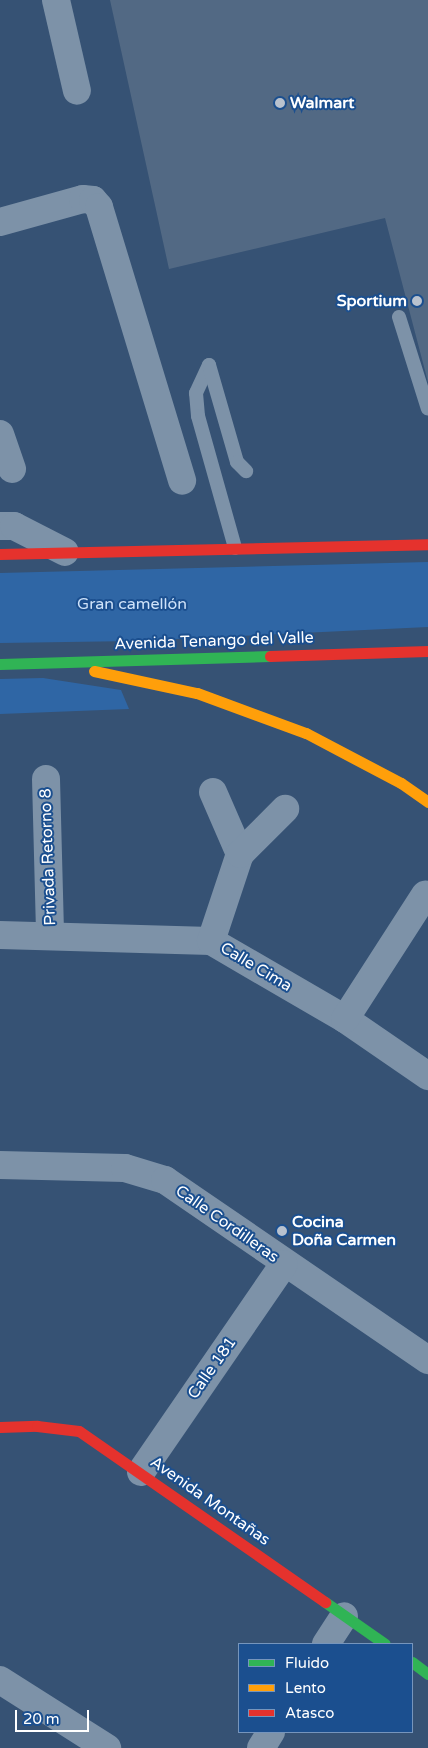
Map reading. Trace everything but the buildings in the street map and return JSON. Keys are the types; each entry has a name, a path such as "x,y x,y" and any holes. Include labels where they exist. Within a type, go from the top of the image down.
{"main road":[{"path":"374,546 410,532"},
{"path":"0,554 428,544"},
{"name":"Avenida Tenango del Valle","path":"0,664 428,651"},
{"path":"51,662 197,693 306,733 401,783 428,802"},
{"name":"Avenida Montañas","path":"0,1427 37,1426 80,1431 384,1643"},
{"path":"413,1663 428,1674"}],"street":[{"path":"56,0 77,91"},
{"path":"0,222 83,199 93,200 98,207 182,481"},
{"path":"0,434 12,469"},
{"path":"0,526 14,526 65,552"},
{"name":"Privada Retorno 8","path":"46,780 50,935"},
{"path":"213,792 240,854"},
{"path":"212,941 240,854 285,808"},
{"path":"344,1019 426,895"},
{"name":"Calle Cima","path":"0,935 212,941 344,1019 428,1076"},
{"name":"Calle Cordilleras","path":"0,1165 125,1168 165,1180 284,1264 428,1360"},
{"name":"Calle 181","path":"141,1472 284,1264"},
{"path":"327,1643 344,1616"},
{"path":"0,1680 107,1748"},
{"path":"260,1748 270,1733"}],"lane":[{"path":"399,317 428,409"},
{"path":"235,548 198,416 196,393 209,365 237,462 246,471"}],"green space":[{"name":"Gran camellón","path":"428,562 428,627 134,641 0,643 0,573"},
{"path":"43,678 121,690 129,709 0,714 0,679"}],"traffic: fast":[{"path":"0,664 270,656"},
{"path":"325,1602 384,1643"},
{"path":"413,1663 428,1674"}],"traffic: slow":[{"path":"94,671 197,693 306,733 401,783 428,802"}],"traffic: jam":[{"path":"0,554 428,544"},
{"path":"270,656 428,651"},
{"path":"0,1427 37,1426 79,1431 325,1602"}],"place":[{"name":"Walmart","path":"280,103"},
{"name":"Sportium","path":"417,301"},
{"name":"Cocina Doña Carmen","path":"282,1231"}]}
